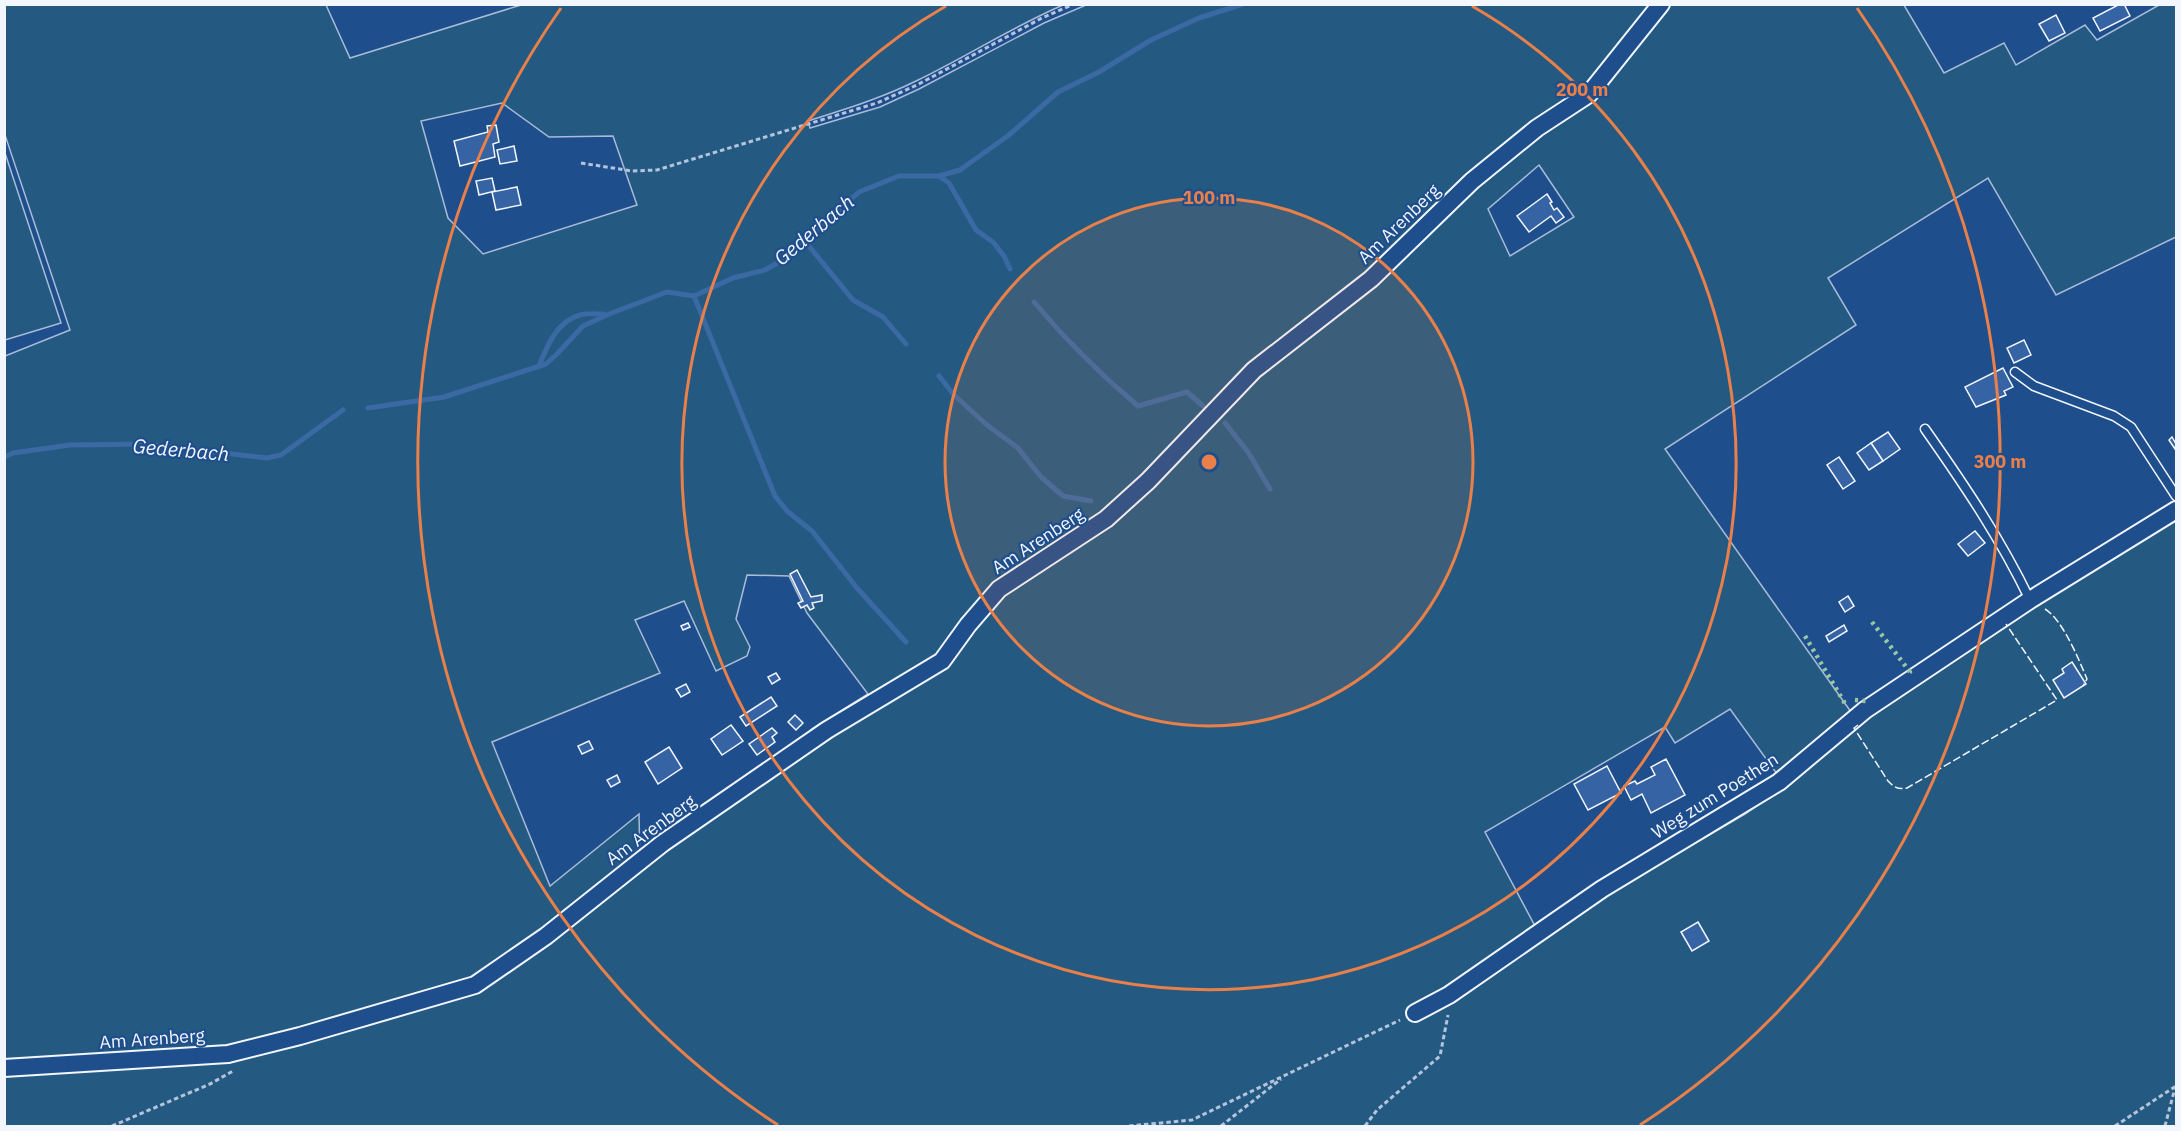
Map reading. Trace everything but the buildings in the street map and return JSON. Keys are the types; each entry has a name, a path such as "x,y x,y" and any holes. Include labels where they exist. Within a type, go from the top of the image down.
{"street":[{"name":"Am Arenberg","path":"4,1068 228,1054 300,1036 475,985 546,936 663,843 827,730 942,661 968,625 999,589 1106,519 1148,481 1254,370 1371,279 1480,174 1537,128 1589,94 1661,4"},
{"name":"Weg zum Poethen","path":"1415,1013 1449,995 1602,889 1779,782 1864,710 2031,600 2176,510"}],"lane":[{"path":"2015,372 2034,386 2114,416 2131,427 2176,496"},
{"path":"1925,429 2009,555 2031,600"}],"path":[{"path":"581,163 633,171 657,170 877,103 917,85 1042,18 1074,4"},
{"path":"1365,1126 1377,1110 1440,1056 1450,1001 1449,995"},
{"path":"1129,1126 1192,1120 1415,1013"},
{"path":"112,1126 210,1084 240,1068"},
{"path":"1221,1126 1290,1072"},
{"path":"2115,1126 2176,1087"},
{"path":"2165,1126 2176,1087"}],"shaded area":[{"path":"5,5 326,5 350,58 521,5 1063,5 903,87 808,121 810,128 880,107 1044,23 1086,5 1656,5 1586,90 1534,123 1468,175 1476,189 1540,132 1590,98 1666,5 1904,5 1944,73 2004,43 2016,65 2085,25 2097,40 2159,5 2176,5 2176,237 2056,295 1988,178 1828,278 1856,325 1665,449 1851,712 1780,778 1730,709 1675,743 1665,727 1485,832 1535,926 1435,996 1411,1008 1417,1019 1439,1009 1606,895 1745,814 1785,786 1885,703 2176,514 2176,1126 5,1126 5,356 70,330 5,135","holes":["502,103 549,137 613,136 637,205 483,254 448,218 421,121","1539,165 1574,217 1510,256 1488,209","747,575 789,576 807,613 868,694 812,729 811,745 734,802 640,859 639,814 550,886 492,742 660,673 635,620 684,601 716,671 747,656 750,647 736,619"]},
{"path":"5,153 61,323 4,340"}],"waterway":[{"name":"Gederbach","path":"368,408 444,397 546,364 583,326 609,314 667,292 694,296 733,278 765,270 781,261 859,192 899,176 939,176 960,170 1009,135 1058,92 1099,72 1151,40 1199,18 1243,4"},
{"path":"939,176 949,183 976,230 993,242 1004,256 1010,269"},
{"path":"804,240 853,300 883,317 906,344"},
{"path":"694,296 775,496 787,511 812,531 857,588 906,642"},
{"path":"1034,302 1083,356 1138,406 1187,392 1203,406"},
{"path":"539,366 549,343 565,323 583,314 604,314"},
{"path":"939,376 954,395 987,425 1018,448 1041,477 1063,496 1091,501"},
{"name":"Gederbach","path":"4,457 13,453 70,445 146,444 267,458 281,455 343,410"},
{"path":"1225,423 1248,452 1270,489"}],"hedge":[{"path":"1872,622 1910,672 1906,674"},
{"path":"1805,636 1847,707"},
{"path":"1855,700 1869,699"}],"fence":[{"path":"2045,609 2058,622 2075,651 2087,679 2083,686"},
{"path":"1858,725 1854,728 1888,781 1896,788 1904,789 2057,700 2006,624"}]}
